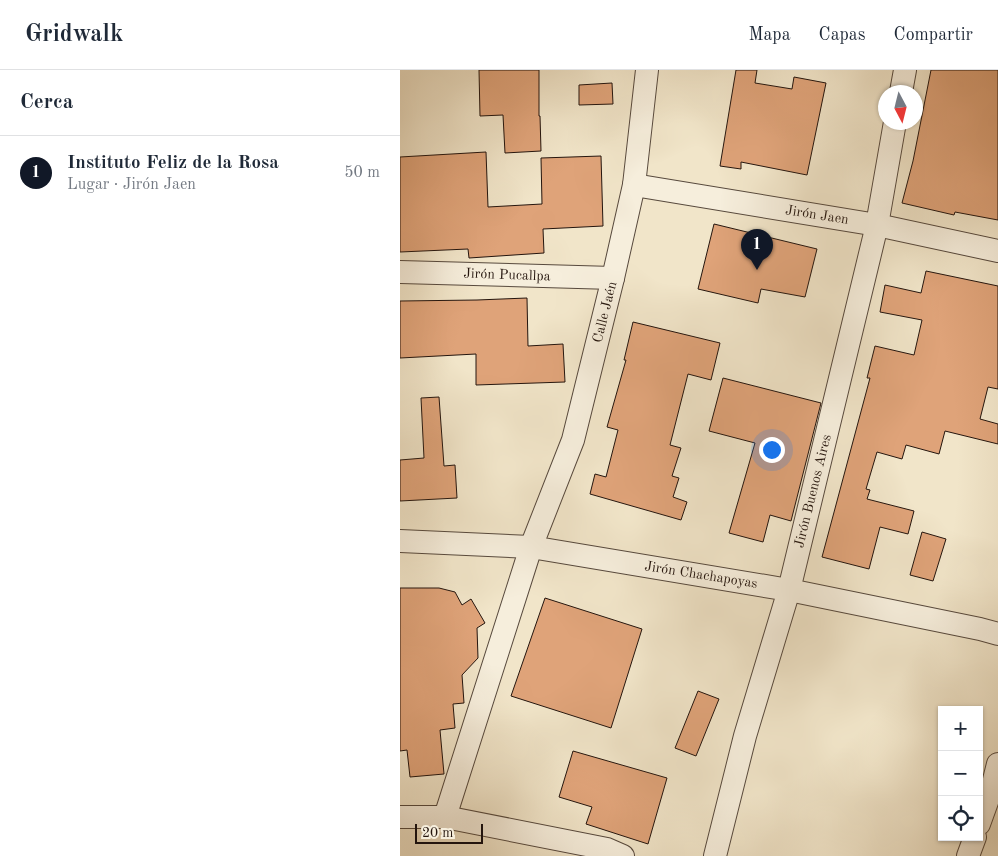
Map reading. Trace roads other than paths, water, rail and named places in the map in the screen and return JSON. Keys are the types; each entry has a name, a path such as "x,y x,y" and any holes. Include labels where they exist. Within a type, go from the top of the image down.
{"street":[{"name":"Calle Jaén","path":"446,817 531,547 573,440 634,185 647,70"},
{"path":"902,85 905,70"},
{"name":"Jirón Buenos Aires","path":"715,856 745,736 789,590 877,225 895,130"},
{"name":"Jirón Jaen","path":"634,185 877,225 998,251"},
{"name":"Jirón Pucallpa","path":"400,272 613,278"},
{"name":"Jirón Chachapoyas","path":"400,541 531,547 789,590 998,634"},
{"path":"983,813 998,764"},
{"path":"400,817 446,817 607,849 623,856"},
{"path":"968,856 974,841"}],"place":[{"name":"Instituto Feliz de la Rosa","path":"757,270"}]}
